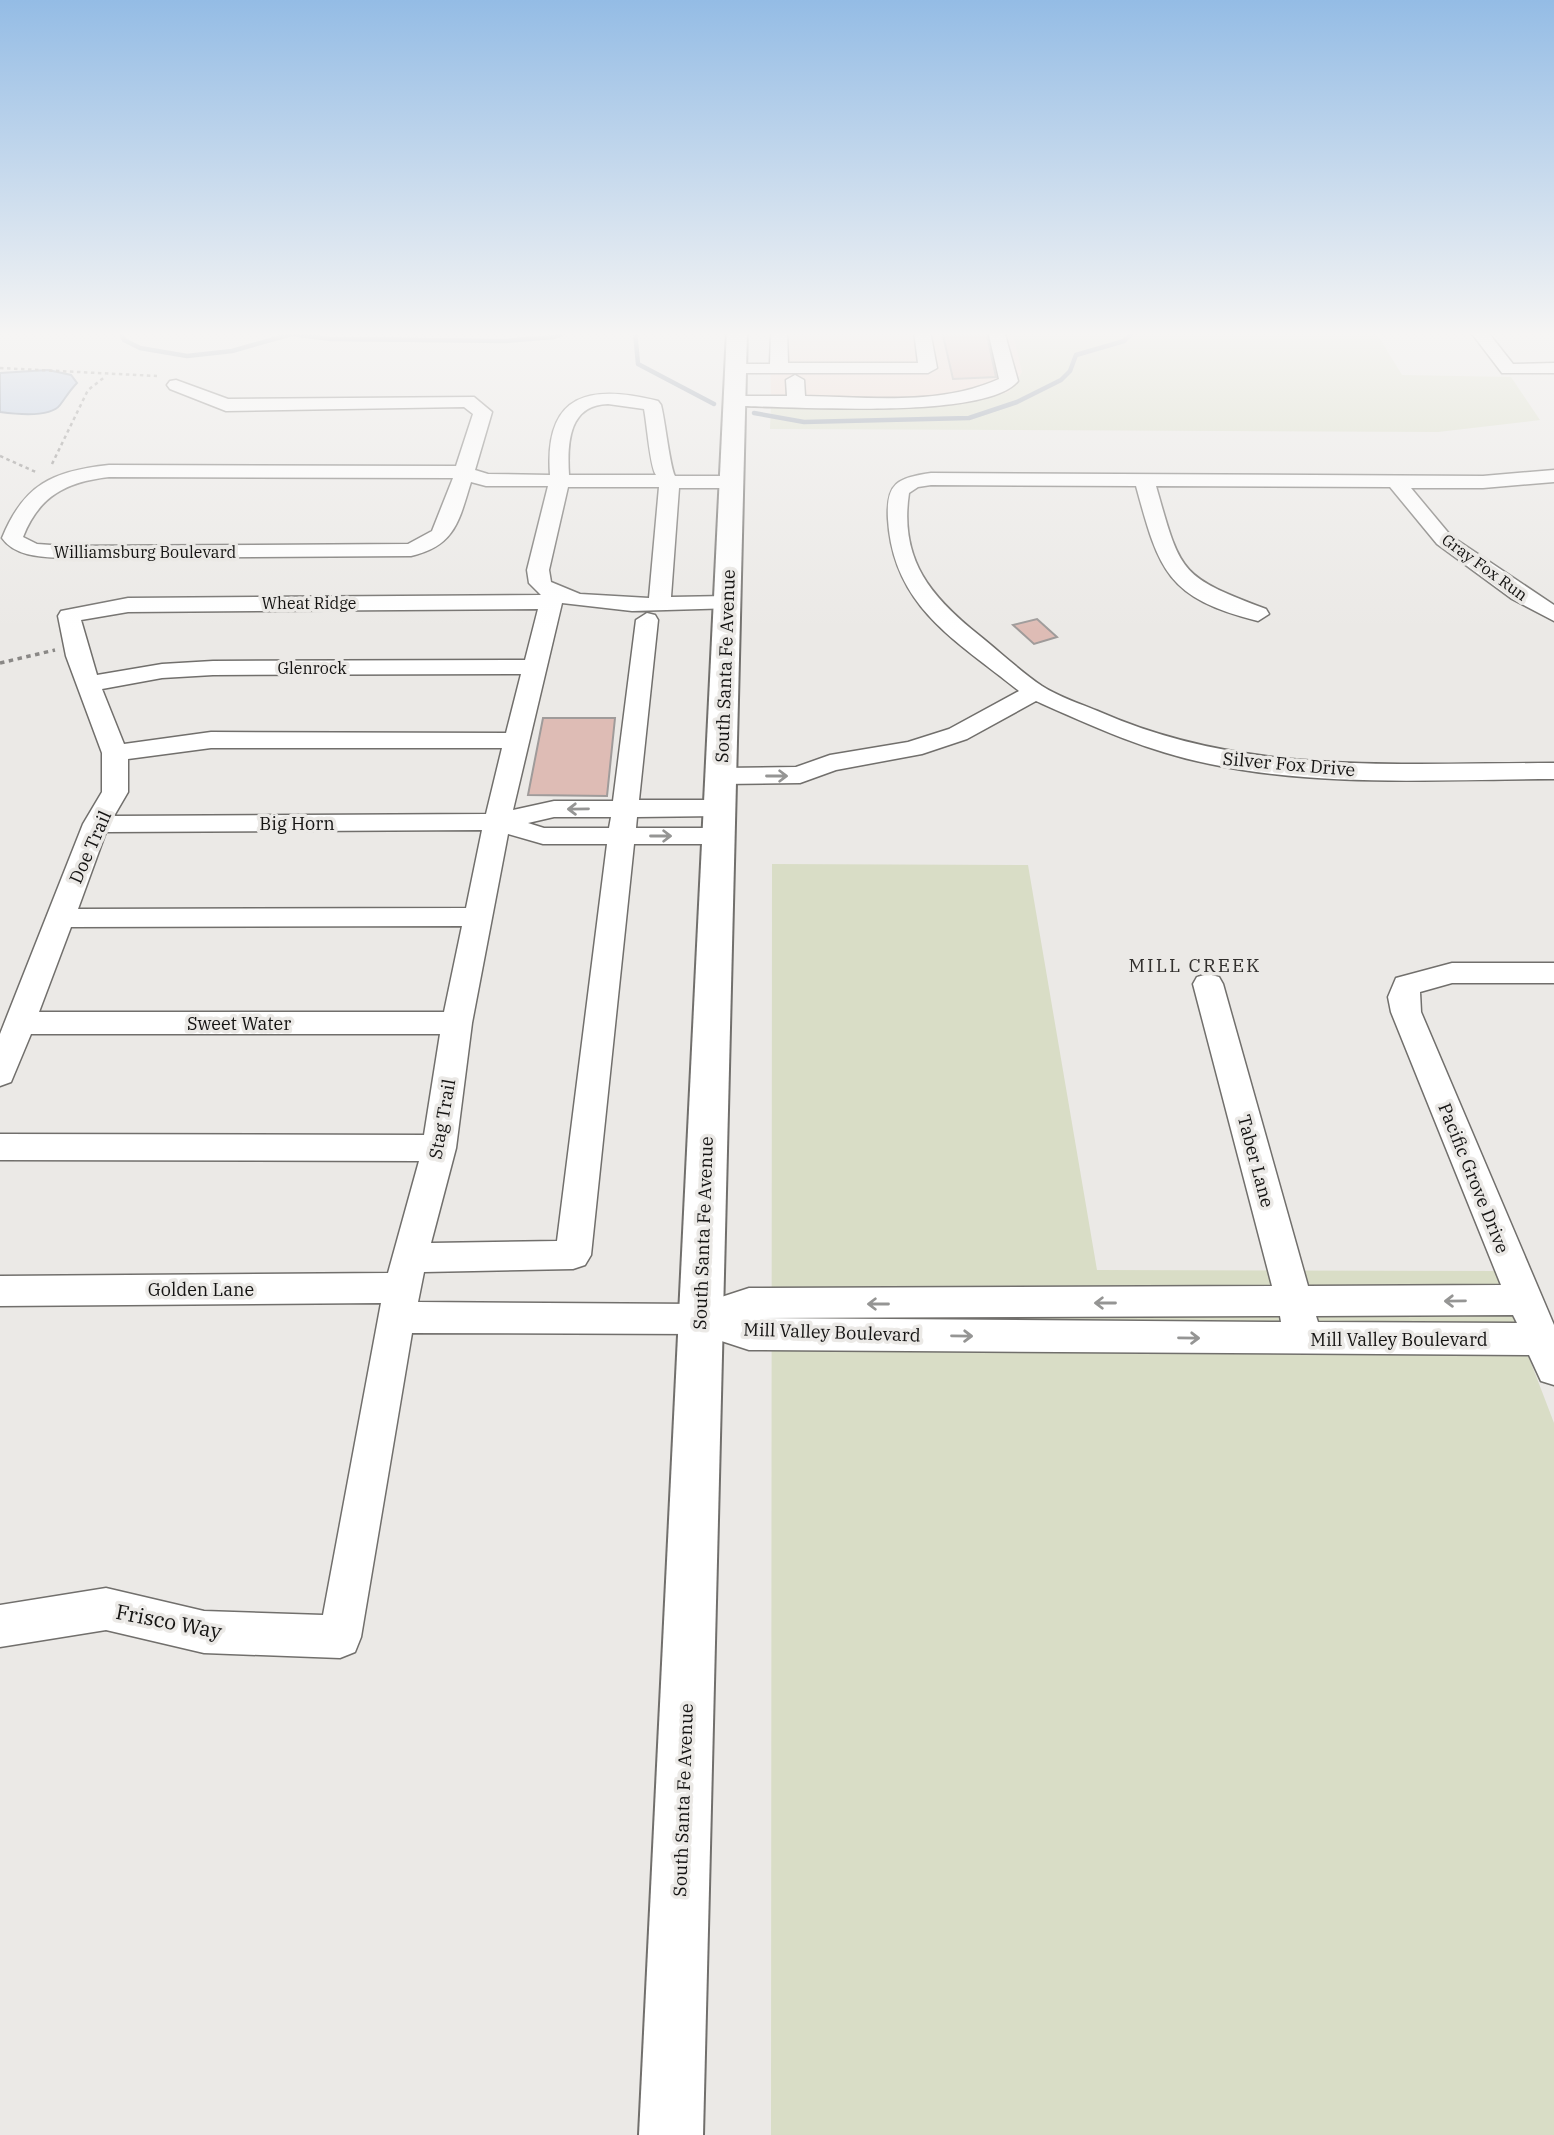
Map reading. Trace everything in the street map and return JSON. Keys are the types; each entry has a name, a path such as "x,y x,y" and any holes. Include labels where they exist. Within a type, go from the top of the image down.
{"main road":[{"name":"South Santa Fe Avenue","path":"671,2135 733,431"}],"street":[{"name":"Williamsburg Boulevard","path":"477,431 462,472 441,534 428,543 402,551 65,552 38,551 19,546 12,538 15,527 45,486 88,473 462,472 486,480 559,472 732,476"},
{"path":"563,431 559,472 538,570 538,581 545,589 577,600 653,612 727,603"},
{"path":"403,1287 573,1255 653,612 665,474 657,431"},
{"path":"1258,614 1205,593 1182,578 1168,558 1145,482 1483,482 1554,476"},
{"name":"Silver Fox Drive","path":"1145,482 931,479 912,482 899,491 897,504 900,549 909,575 936,612 1035,692 1123,731 1211,757 1234,761 1345,771 1554,771"},
{"name":"Gray Fox Run","path":"1396,482 1444,540 1520,594 1554,614"},
{"name":"Wheat Ridge","path":"69,616 128,605 551,602"},
{"name":"Stag Trail","path":"340,1637 403,1287 439,1148 457,1023 497,822 551,602"},
{"name":"Doe Trail","path":"0,1074 16,1005 59,918 96,824 115,792 115,753 89,684 69,616"},
{"name":"Glenrock","path":"89,684 162,671 213,668 536,667"},
{"path":"720,794 800,775 830,763 913,749 958,734 1035,692"},
{"path":"115,753 211,740 519,741"},
{"name":"Big Horn","path":"96,824 497,822 543,836 625,822 720,794"},
{"path":"59,918 478,917"},
{"name":"Pacific Grove Drive","path":"1547,1354 1406,1012 1403,998 1407,985 1452,973 1554,973"},
{"name":"Taber Lane","path":"1208,984 1305,1339"},
{"name":"Sweet Water","path":"16,1005 457,1023"},
{"path":"0,1147 439,1148"},
{"name":"Golden Lane","path":"0,1291 403,1287 700,1319"},
{"name":"Mill Valley Boulevard","path":"700,1319 749,1303 1295,1303 1524,1300"},
{"name":"Mill Valley Boulevard","path":"700,1319 749,1334 1305,1339 1547,1354"},
{"name":"Frisco Way","path":"0,1626 106,1609 204,1632 340,1637"}],"path":[{"path":"48,471 70,431"},
{"path":"0,456 47,478"},
{"path":"0,663 76,645"}],"green space":[{"path":"1134,431 1450,431 1438,432"},
{"path":"772,864 1028,865 1097,1270 1496,1271 1554,1423 1554,2135 771,2135"}],"building":[{"path":"1037,619 1057,637 1034,644 1013,625"},
{"path":"543,718 615,718 607,796 528,795"}],"district":[{"name":"MILL CREEK","path":"1195,965"}]}
